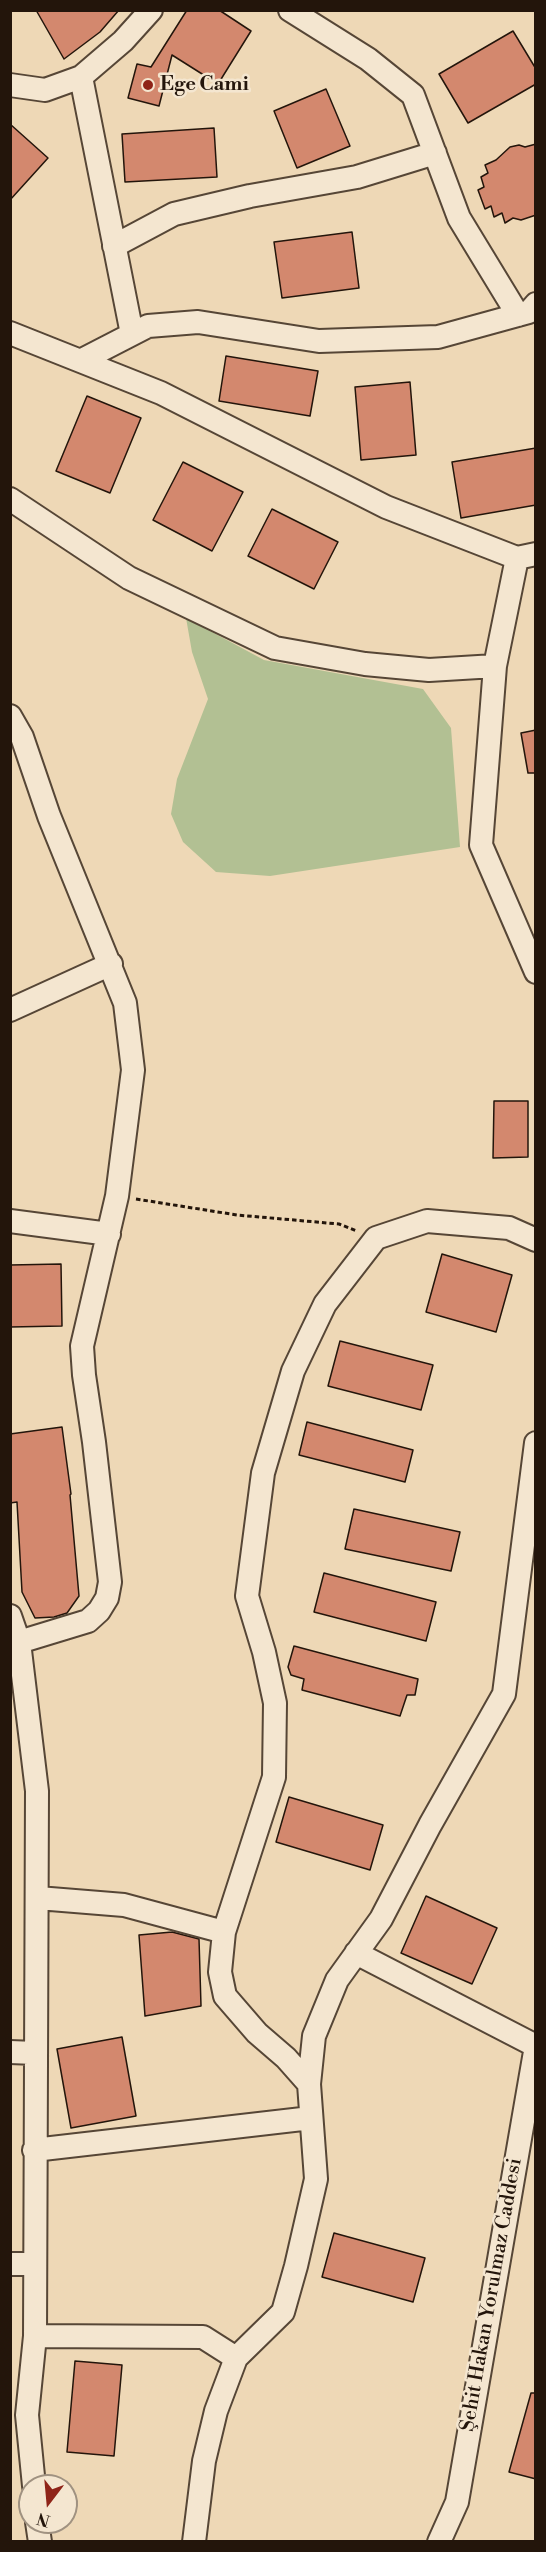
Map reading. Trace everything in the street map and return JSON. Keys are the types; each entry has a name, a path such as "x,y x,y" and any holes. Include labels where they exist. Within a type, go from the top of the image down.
{"street":[{"path":"10,85 45,90 81,77 123,41 145,13"},
{"path":"82,360 148,326 198,322 319,342 438,337 527,310 459,218 413,95 368,59 300,13"},
{"path":"81,77 132,334"},
{"path":"114,246 174,214 250,196 357,177 435,153"},
{"path":"10,333 161,393 386,507 526,556 495,666 481,845 536,972"},
{"path":"10,499 129,578 275,648 365,664 429,670 495,666"},
{"path":"10,716 22,737 53,826 125,1003 134,1070 117,1196 82,1346 110,1582 107,1598 99,1611 87,1621 19,1642"},
{"path":"10,1010 111,964"},
{"path":"10,1221 109,1234"},
{"path":"309,2084 286,2058 257,2033 225,1996 220,1972 224,1932 274,1777 275,1703 264,1652 247,1596 263,1473 298,1361 325,1304 376,1238 427,1221 508,1228 536,1240"},
{"path":"194,2541 204,2461 216,2411 236,2358 283,2312 316,2179 309,2084 314,2036 337,1980 381,1919 430,1825 504,1694 536,1443"},
{"path":"10,1616 19,1642 21,1735 37,1791 35,2336 27,2415 32,2474"},
{"path":"38,1898 124,1905 224,1932"},
{"path":"356,1953 536,2046"},
{"name":"Şehit Hakan Yorulmaz Caddesi","path":"439,2541 457,2502 536,2046"},
{"path":"10,2052 35,2053"},
{"path":"34,2150 312,2118"},
{"path":"10,2264 35,2264"},
{"path":"35,2336 203,2337 236,2358"}],"path":[{"path":"117,1196 237,1215 339,1224 376,1238"}],"green space":[{"path":"186,618 264,660 423,689 451,728 460,847 270,876 216,872 183,842 171,814 177,779 208,699 192,652"}],"building":[{"path":"36,10 119,10 100,32 64,59"},
{"path":"187,10 219,10 251,31 218,84 172,55 159,106 128,98 137,64 151,67"},
{"path":"513,31 536,69 536,84 468,123 439,74"},
{"path":"326,89 350,146 297,168 274,111"},
{"path":"10,124 48,158 10,200"},
{"path":"214,128 217,177 125,182 122,134"},
{"path":"536,144 536,215 521,220 513,218 505,223 502,213 494,217 491,206 485,209 478,190 484,187 481,177 488,173 485,165 496,160 510,147"},
{"path":"352,232 359,288 282,298 274,242"},
{"path":"226,356 318,371 310,416 219,401"},
{"path":"410,382 416,455 361,460 355,387"},
{"path":"87,396 141,418 110,493 56,471"},
{"path":"536,448 536,505 461,518 452,462"},
{"path":"183,462 243,492 212,551 153,520"},
{"path":"272,509 338,542 314,589 248,556"},
{"path":"536,730 536,773 528,773 521,733"},
{"path":"494,1101 528,1101 528,1157 493,1158"},
{"path":"442,1254 512,1275 496,1332 426,1312"},
{"path":"61,1264 62,1326 10,1327 10,1265"},
{"path":"340,1341 433,1365 421,1410 328,1386"},
{"path":"307,1422 413,1450 405,1482 299,1455"},
{"path":"62,1427 71,1494 79,1596 67,1613 54,1617 35,1618 22,1592 17,1502 10,1503 10,1434"},
{"path":"354,1509 460,1532 451,1571 345,1549"},
{"path":"324,1573 436,1602 426,1641 314,1612"},
{"path":"294,1646 418,1679 415,1695 407,1695 400,1716 302,1690 304,1679 291,1675 288,1667"},
{"path":"289,1797 383,1825 370,1870 276,1842"},
{"path":"426,1896 497,1928 472,1984 401,1953"},
{"path":"172,1932 199,1939 201,2006 145,2016 139,1935"},
{"path":"122,2037 136,2116 71,2128 57,2049"},
{"path":"334,2233 425,2258 413,2302 322,2277"},
{"path":"75,2361 122,2365 114,2456 67,2452"},
{"path":"531,2393 536,2393 536,2479 509,2472"}],"place":[{"name":"Ege Cami","path":"148,85"}]}
